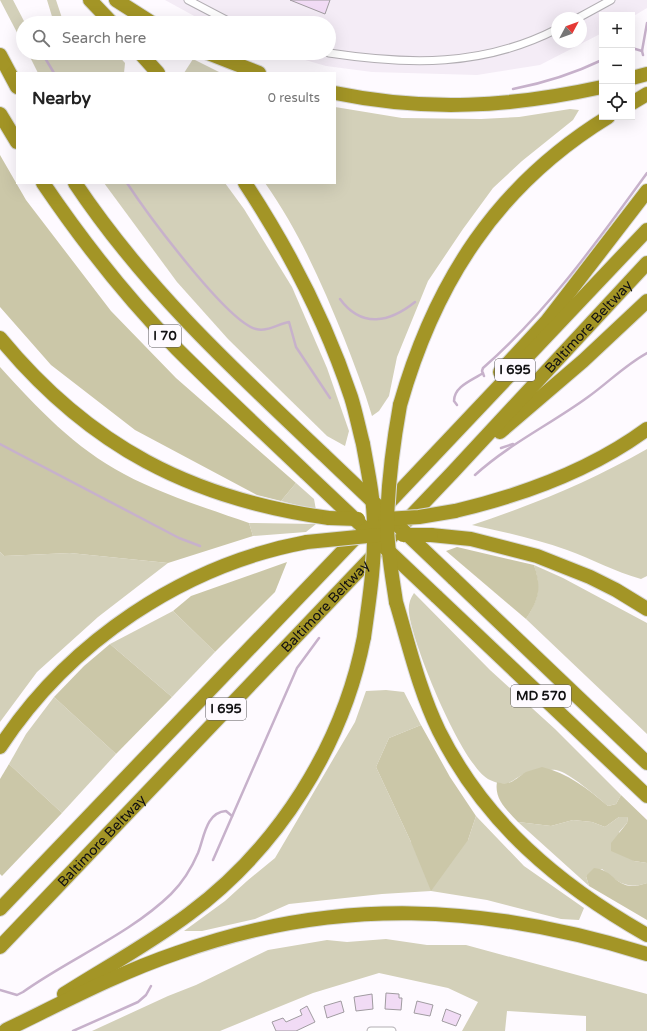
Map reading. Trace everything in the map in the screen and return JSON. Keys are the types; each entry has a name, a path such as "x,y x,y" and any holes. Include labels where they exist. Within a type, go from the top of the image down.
{"highway":[{"path":"90,0 105,16"},
{"path":"116,0 141,16"},
{"path":"0,55 16,85"},
{"path":"146,60 157,72"},
{"path":"226,60 256,72"},
{"path":"635,77 647,74"},
{"path":"336,93 401,103 457,106 528,101 599,88"},
{"path":"635,101 647,94"},
{"path":"0,114 16,140"},
{"path":"603,120 586,130 541,167 492,217 467,251 444,291 412,363 400,405 391,462 387,523 390,563 396,602 416,670 439,731 457,760 496,816 521,845 560,878 592,902 647,935"},
{"name":"I 70","path":"44,184 97,258 176,348 436,596"},
{"name":"I 70","path":"76,184 117,241 194,331 453,578"},
{"path":"6,1031 189,914 250,858 289,811 312,777 345,707 358,672 372,580 374,526 371,487 363,444 352,399 339,361 314,306 276,234 247,184"},
{"path":"383,510 509,362 547,321 647,191"},
{"name":"Baltimore Beltway","path":"0,909 383,510 647,230"},
{"name":"Baltimore Beltway","path":"0,947 452,473 647,263"},
{"path":"452,473 583,361 647,301"},
{"path":"0,338 22,365 54,396 87,424 163,471 192,484 252,504 290,513 329,518 387,518 419,517 454,511 496,501 578,471 621,447 647,429"},
{"path":"0,748 28,709 53,681 112,628 145,605 210,571 282,547 307,542 372,535 430,535 471,539 537,556 590,577 616,590 647,609"},
{"name":"MD 570","path":"453,578 647,763"},
{"name":"MD 570","path":"436,596 647,796"},
{"path":"6,1031 113,979 177,953 262,927 338,915 425,912 468,915 571,932 647,954"}],"street":[{"path":"188,0 219,16"},
{"path":"587,13 611,0"},
{"path":"336,54 375,60 427,62 478,55 521,46 551,32"},
{"path":"371,1031 392,1031"}],"shaded area":[{"path":"0,0 13,0 21,16 16,16 16,31"},
{"path":"47,0 56,0 61,16 52,16"},
{"path":"165,0 647,0 647,8 635,15 635,12 599,12 599,35 587,41 587,12 551,12 551,48 573,48 540,65 477,75 372,72 326,66 305,60 336,60 336,16 194,16"},
{"path":"32,60 122,60 125,63 124,72 38,72"},
{"path":"192,60 195,60 219,72 185,72"},
{"path":"336,107 402,118 481,119 519,117 570,109 579,110 573,120 522,161 493,188 463,229 428,281 397,357 389,396 379,411 372,416 344,338 327,298 309,258 266,184 336,184"},
{"path":"0,155 26,200 111,311 176,378 296,483 281,501 257,495 135,430 51,365 0,307"},
{"path":"105,184 226,184 244,209 292,287 327,368 349,431 345,446 327,436 228,339 177,282"},
{"path":"0,367 42,412 73,440 106,464 138,481 185,501 249,523 253,536 168,563 70,553 4,556 0,552"},
{"path":"647,449 647,576 641,579 622,573 555,546 472,525 561,492 604,472"},
{"path":"296,483 314,499 316,510 281,501"},
{"path":"249,523 316,524 306,532 253,536"},
{"path":"457,547 534,565 538,580 538,593 534,605 526,619 446,551"},
{"path":"0,552 4,556 70,553 168,563 98,617 37,672 0,722"},
{"path":"287,562 275,592 215,652 173,611 191,596"},
{"path":"534,565 563,578 647,623 647,734 526,619 534,605 538,593 538,580"},
{"path":"414,593 490,670 555,729 621,795 616,804 608,806 568,775 556,770 529,772 506,784 497,783 490,780 479,771 466,753 440,704 419,650 409,613 411,598"},
{"path":"173,611 215,652 172,697 110,644"},
{"path":"110,644 172,697 116,754 54,697 84,666"},
{"path":"386,690 404,692 421,725 389,738 376,767 411,842 468,840 476,816 524,866 584,908 579,920 561,919 487,900 431,891 382,894 289,904 255,919 202,931 184,931 225,901 275,858 355,722 366,691"},
{"path":"54,697 116,754 62,813 9,764 26,734"},
{"path":"421,725 450,777 476,816 468,840 431,891 411,842 376,767 389,738"},
{"path":"9,764 62,813 2,876 0,874 0,779"},
{"path":"542,767 569,777 608,806 616,804 621,795 647,820 647,863 634,861 611,851 611,843 627,823 628,817 619,817 605,827 592,822 573,820 551,826 518,822 499,799 497,794 497,782 509,783 526,772"},
{"path":"619,817 628,817 627,823 619,832 634,861 647,863 647,883 633,886 623,884 602,869 586,876 589,886 518,822 551,826 573,820 592,822 605,827"},
{"path":"594,868 602,870 622,884 628,886 636,886 647,883 647,920 589,886 586,876"},
{"path":"386,939 427,945 466,945 647,994 647,1031 586,1031 586,1016 507,1011 505,1031 462,1031 478,1002 448,988 379,973 313,993 220,1031 92,1031 168,996 196,985 268,950 327,940 347,942"}],"building":[{"path":"290,0 330,0 325,14"},
{"path":"386,993 399,994 399,998 402,998 401,1010 385,1009"},
{"path":"372,994 373,1009 356,1011 354,997"},
{"path":"341,1001 344,1012 327,1018 324,1006"},
{"path":"417,1001 433,1005 430,1016 414,1013"},
{"path":"307,1006 315,1022 296,1031 276,1031 272,1022 283,1018 286,1022 302,1015 300,1010"},
{"path":"446,1009 461,1015 456,1026 442,1021"}],"waterway":[{"path":"643,55 642,51 647,23"},
{"path":"635,49 642,51"},
{"path":"46,60 53,72"},
{"path":"513,89 558,78 599,61"},
{"path":"484,376 482,371 483,368 529,324 550,300 590,250 647,173"},
{"path":"128,184 151,217 207,287 243,322 260,330 289,322 296,347 330,398"},
{"path":"340,299 357,315 376,319 386,318 396,314 415,302"},
{"path":"475,475 516,444 574,407 631,363 647,353"},
{"path":"457,405 454,401 457,391 465,384 483,373"},
{"path":"0,444 179,538 200,546"},
{"path":"501,448 513,444"},
{"path":"213,860 297,668 319,638"},
{"path":"0,990 17,995 137,922 171,894 179,885 193,864 204,833 214,816 219,812 226,811 232,816"},
{"path":"73,1031 138,1002 146,995 151,986"}]}
